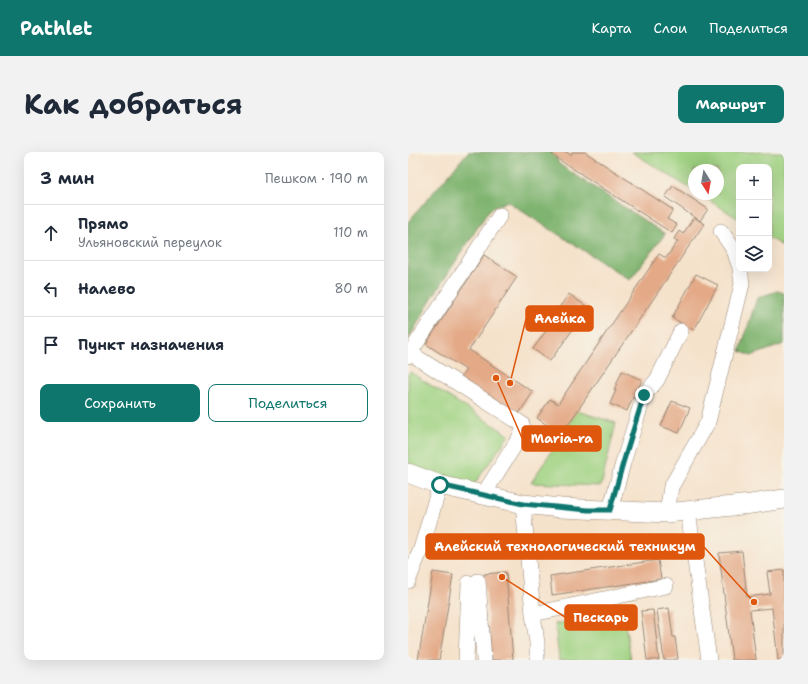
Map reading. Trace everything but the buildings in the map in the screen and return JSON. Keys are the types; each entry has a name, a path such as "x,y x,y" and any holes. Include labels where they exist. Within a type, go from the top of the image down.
{"main road":[{"path":"408,472 440,485 523,504 588,510 667,513 784,499"}],"street":[{"path":"482,495 523,432 522,424 409,354 500,215"},
{"path":"721,230 734,250 736,256"},
{"path":"667,513 671,487 708,422 742,284 740,272"},
{"path":"610,510 644,395 657,380 681,331"},
{"path":"408,581 421,549 440,485"},
{"path":"523,504 537,643 537,660"},
{"path":"688,511 708,660"},
{"path":"466,660 474,582 484,660"},
{"path":"533,614 666,586"}],"green space":[{"path":"468,152 554,152 559,164 665,234 630,280 507,201 489,210 432,298 408,340 408,222"},
{"path":"632,152 784,152 784,247 772,240 772,164 736,164 736,217 709,200 724,200 724,164 688,164 688,187"},
{"path":"777,291 784,293 784,344 751,356 740,351 757,298"},
{"path":"410,372 509,435 473,486 434,476 408,464 408,374"},
{"path":"577,411 616,423 601,486 531,483"},
{"path":"623,612 631,660 559,660 555,624"}],"place":[{"name":"Maria-ra","path":"496,378"},
{"name":"Алейка","path":"510,383"},
{"name":"Пескарь","path":"502,577"},
{"name":"Алейский технологический техникум","path":"754,602"}],"route":[{"path":"440,485 523,504 588,510 610,510 644,395"}]}
